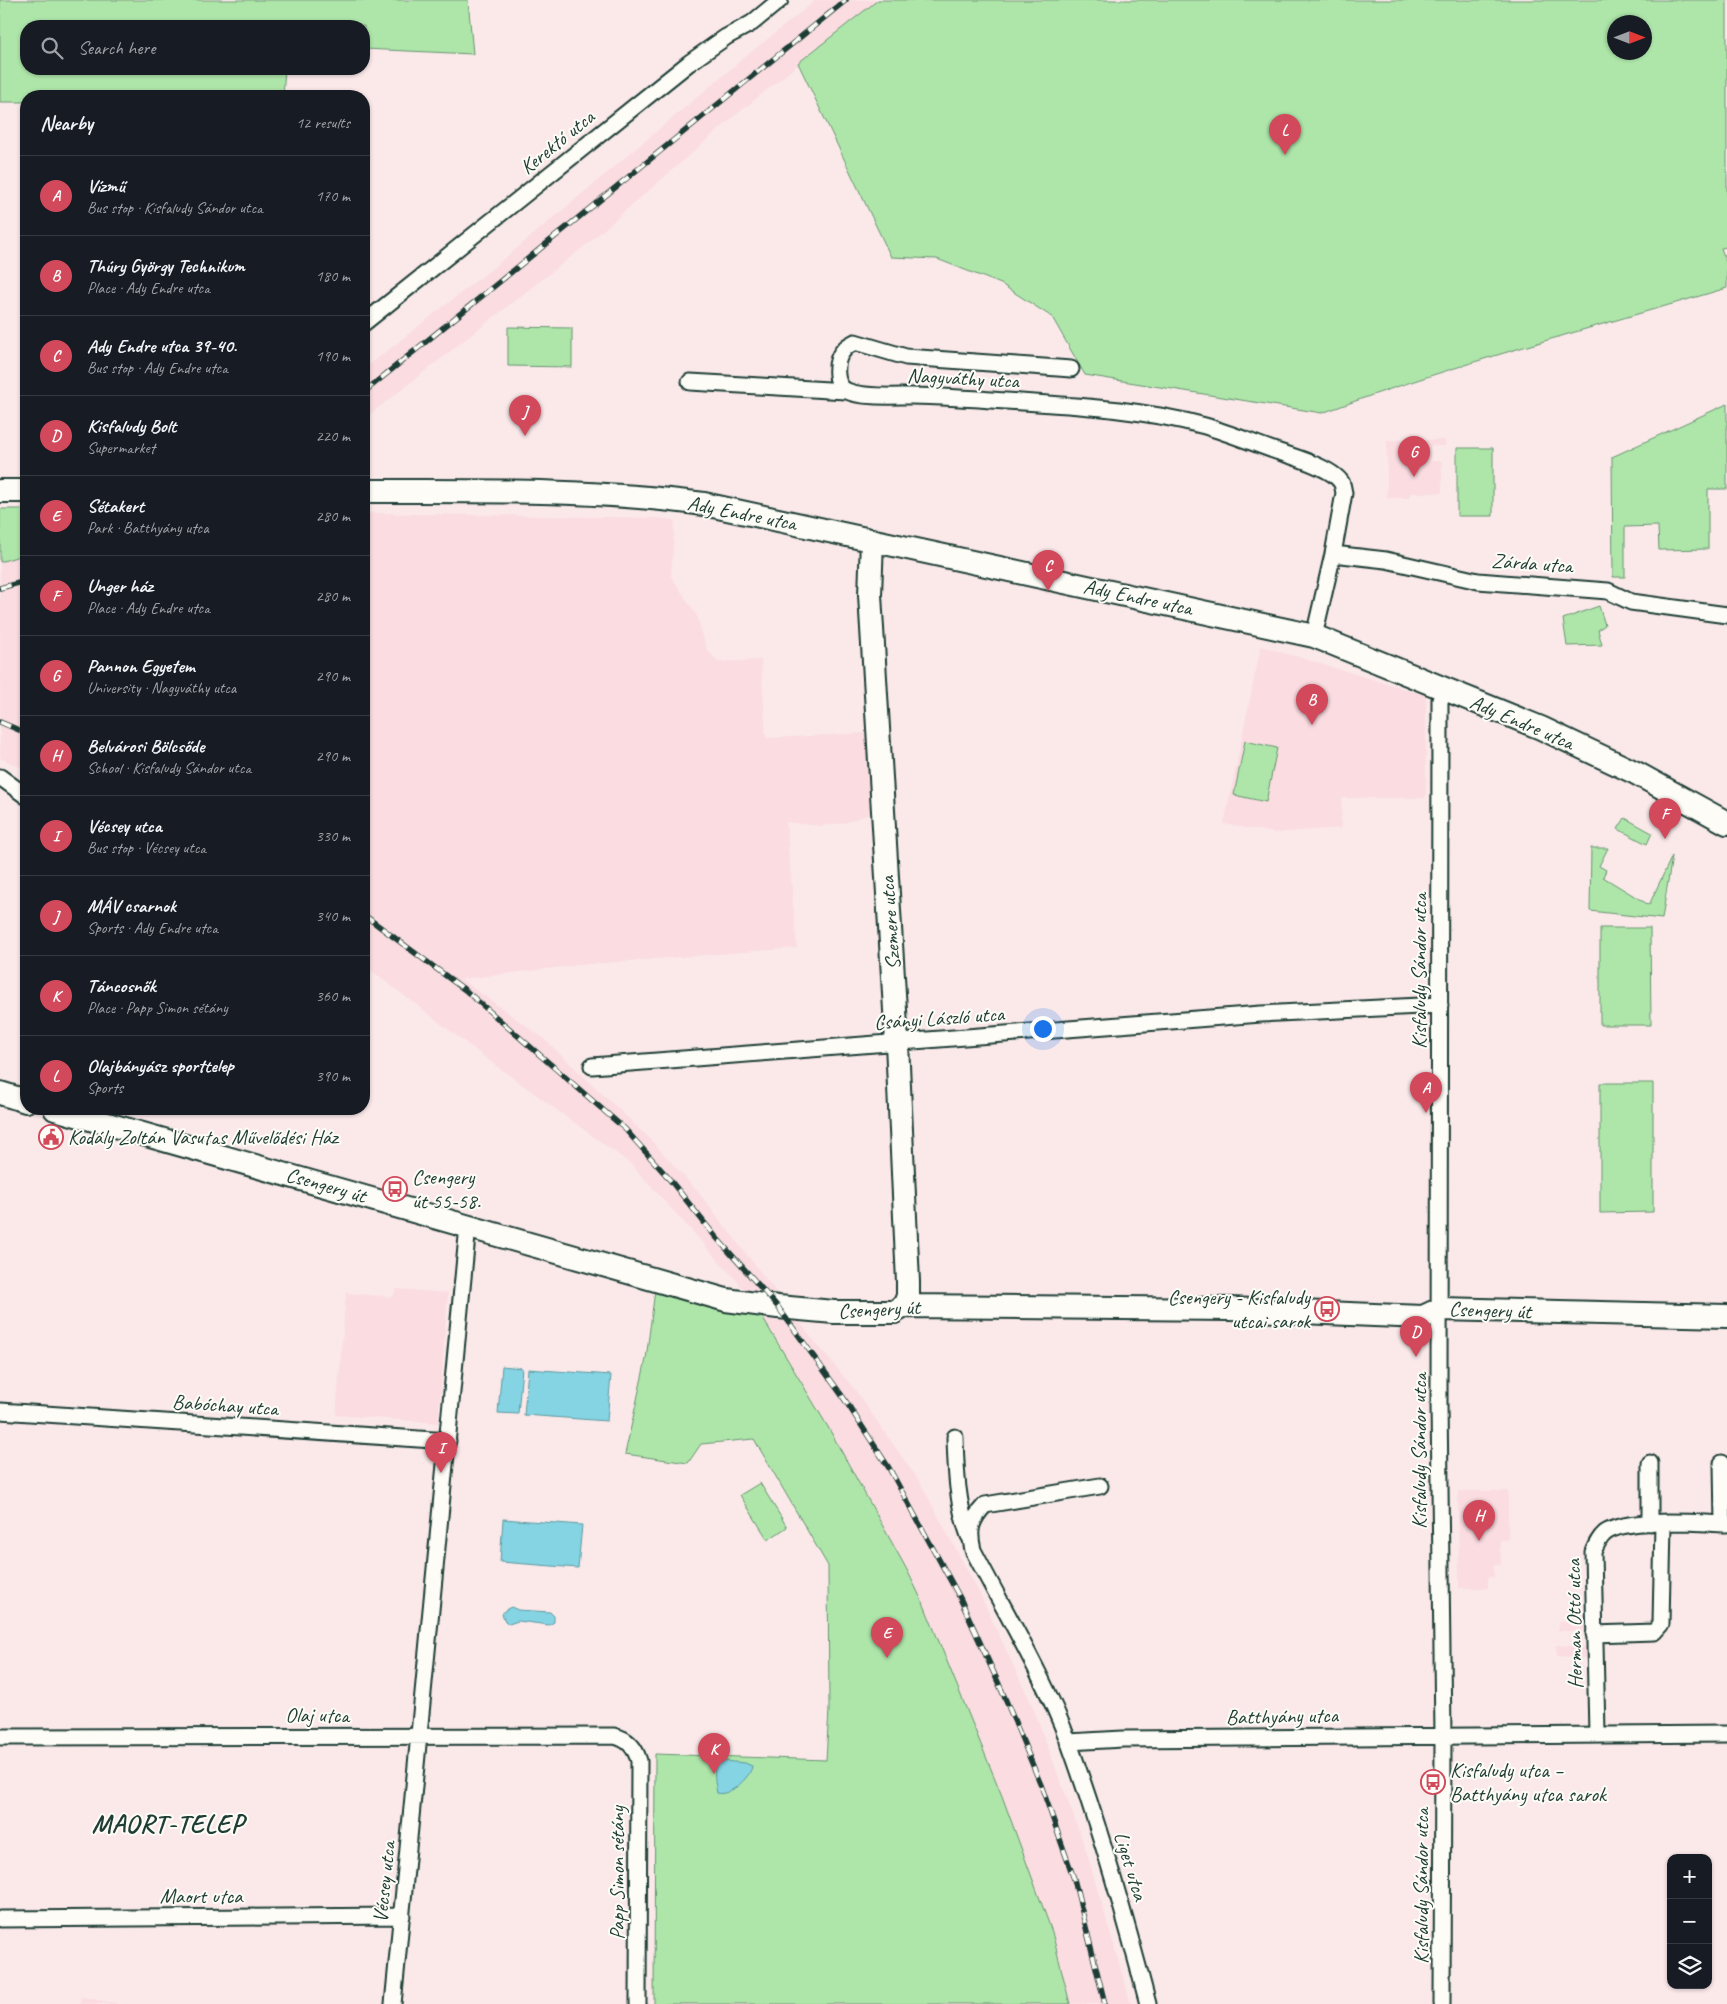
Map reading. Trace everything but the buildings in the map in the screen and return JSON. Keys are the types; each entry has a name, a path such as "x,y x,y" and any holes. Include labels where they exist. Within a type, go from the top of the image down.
{"main road":[{"path":"0,491 20,491"},
{"name":"Ady Endre utca","path":"370,491 486,491 623,495 704,504 1314,636 1541,728 1636,773 1727,823"},
{"name":"Szemere utca","path":"872,540 870,595 897,1043 908,1282 908,1296 904,1306"},
{"path":"0,1093 20,1099"},
{"name":"Csengery út","path":"76,1115 726,1300 778,1307 834,1312 894,1312 904,1306 1230,1310 1423,1317 1440,1309 1727,1316"}],"street":[{"name":"Kerektó utca","path":"370,318 689,63 726,37 752,23 780,0"},
{"name":"Nagyváthy utca","path":"1071,369 906,357 855,342 847,346 838,359 837,376 840,385 846,391 870,395 931,396 1069,406 1173,419 1206,427 1285,454 1332,474 1342,483 1344,493 1333,554"},
{"path":"690,382 846,391"},
{"path":"1314,636 1333,554"},
{"name":"Zárda utca","path":"1333,554 1386,560 1478,581 1608,590 1632,602 1727,615"},
{"name":"Kisfaludy Sándor utca","path":"1442,2004 1440,700 1446,689"},
{"path":"0,777 20,792"},
{"name":"Csányi László utca","path":"592,1066 1261,1014 1440,1005"},
{"name":"Vécsey utca","path":"394,2004 468,1226"},
{"name":"Babóchay utca","path":"0,1412 448,1441"},
{"path":"955,1437 956,1487 962,1516 973,1550 1037,1672 1068,1742"},
{"path":"1594,1634 1654,1632 1661,1624 1656,1523 1650,1463"},
{"name":"Herman Ottó utca","path":"1596,1734 1593,1552 1598,1540 1615,1528 1627,1524 1725,1524 1722,1463"},
{"path":"969,1536 978,1512 985,1505 1022,1497 1100,1486"},
{"name":"Batthyány utca","path":"1068,1742 1123,1739 1727,1734"},
{"name":"Olaj utca","path":"0,1737 614,1736 632,1745"},
{"name":"Liget utca","path":"1068,1742 1097,1827 1131,1939 1148,2004"},
{"name":"Papp Simon sétány","path":"632,1745 639,1761 638,2004"},
{"name":"Maort utca","path":"0,1919 402,1916"}],"shaded area":[{"path":"816,0 878,0 731,119 586,245 370,414 370,364 509,255 745,57"},
{"path":"1387,440 1445,440 1445,446 1430,446 1430,461 1442,461 1442,493 1410,493 1409,498 1387,498"},
{"path":"370,513 656,518 675,520 671,576 697,616 707,650 718,662 761,660 766,738 866,733 871,813 845,823 820,826 786,822 797,948 579,965 461,979 543,1038 650,1139 698,1192 812,1338 856,1391 921,1484 979,1592 1033,1707 1086,1850 1131,2004 1070,2004 1052,1932 1002,1796 924,1605 907,1570 828,1427 762,1317 738,1282 631,1164 495,1065 370,970"},
{"path":"20,556 20,767 0,758 0,562"},
{"path":"1261,646 1426,695 1426,798 1342,798 1341,828 1275,833 1224,824"},
{"path":"396,1289 448,1293 438,1423 336,1415 346,1293 393,1297"},
{"path":"1458,1491 1508,1491 1508,1540 1500,1540 1501,1565 1494,1565 1494,1577 1488,1577 1488,1588 1459,1588"},
{"path":"1590,1620 1591,1631 1558,1631 1558,1621"},
{"path":"1556,1645 1592,1647 1593,1659 1557,1656"},
{"path":"81,1997 120,2004 80,2004"}],"green space":[{"path":"0,0 468,0 473,54 370,49 370,20 20,20 20,75 285,75 283,90 20,90 20,102 0,102"},
{"path":"878,0 1727,0 1727,247 1721,248 1727,265 1727,288 1473,362 1322,413 1085,375 1052,317 1001,284 937,259 891,257 798,63"},
{"path":"508,327 572,328 572,367 508,366"},
{"path":"1727,404 1727,489 1708,489 1708,549 1659,550 1658,526 1625,527 1625,577 1613,577 1612,457"},
{"path":"1457,448 1493,448 1493,516 1457,516"},
{"path":"0,509 20,509 20,556 0,562"},
{"path":"1599,606 1605,625 1598,630 1602,645 1567,646 1563,619"},
{"path":"1245,741 1277,748 1266,802 1234,795"},
{"path":"1625,818 1652,833 1647,844 1618,829"},
{"path":"1591,848 1608,848 1599,866 1606,870 1603,877 1649,905 1672,856 1662,919 1590,911"},
{"path":"1600,928 1650,928 1651,1025 1600,1025"},
{"path":"1600,1083 1653,1083 1653,1212 1600,1213"},
{"path":"655,1290 762,1317 828,1427 907,1570 924,1605 1002,1796 1052,1932 1070,2004 654,2004 655,1754 826,1760 829,1710 828,1566 754,1439 701,1444 688,1463 625,1454 646,1359"},
{"path":"760,1483 787,1527 768,1540 740,1495"}],"water":[{"path":"502,1366 522,1368 518,1414 498,1413"},
{"path":"528,1369 611,1375 607,1421 524,1415"},
{"path":"503,1519 582,1525 578,1568 500,1562"},
{"path":"511,1607 518,1610 550,1612 554,1616 554,1622 549,1625 518,1621 509,1624 505,1621 502,1614"},
{"path":"722,1761 745,1763 752,1766 748,1775 739,1785 727,1792 717,1793 714,1774 715,1766 716,1763"}],"railway":[{"path":"370,387 846,0"},
{"path":"0,588 20,583"},
{"path":"0,722 20,730"},
{"path":"370,919 465,990 625,1129 778,1307 843,1397 889,1468 960,1598 1002,1691 1041,1785 1074,1879 1105,2004"}],"place":[{"name":"Olajbányász sporttelep","path":"1285,155"},
{"name":"MÁV csarnok","path":"525,436"},
{"name":"Pannon Egyetem","path":"1414,477"},
{"name":"Ady Endre utca 39-40.","path":"1048,591"},
{"name":"Thúry György Technikum","path":"1312,725"},
{"name":"Unger ház","path":"1665,839"},
{"name":"Vízmű","path":"1426,1113"},
{"name":"Kodály Zoltán Vasutas Művelődési Ház","path":"51,1137"},
{"name":"Csengery út 55-58.","path":"395,1189"},
{"name":"Csengery - Kisfaludy utcai sarok","path":"1327,1309"},
{"name":"Kisfaludy Bolt","path":"1416,1357"},
{"name":"Vécsey utca","path":"441,1473"},
{"name":"Belvárosi Bölcsőde","path":"1479,1541"},
{"name":"Sétakert","path":"887,1658"},
{"name":"Táncosnők","path":"714,1774"},
{"name":"Kisfaludy utca – Batthyány utca sarok","path":"1433,1782"}],"district":[{"name":"MAORT-TELEP","path":"168,1823"}]}
